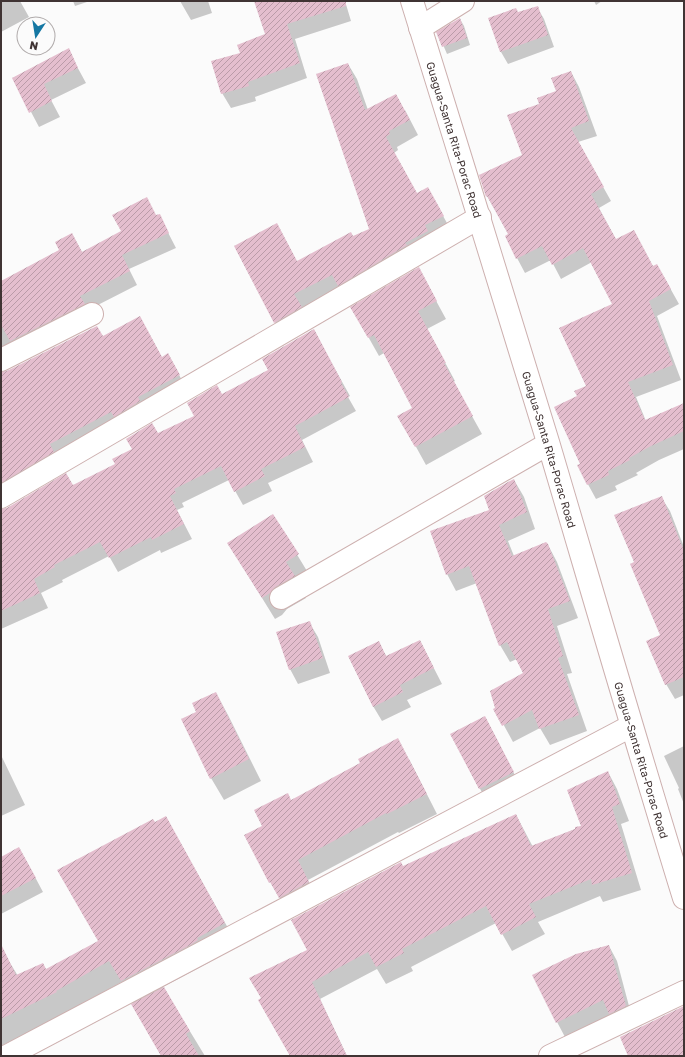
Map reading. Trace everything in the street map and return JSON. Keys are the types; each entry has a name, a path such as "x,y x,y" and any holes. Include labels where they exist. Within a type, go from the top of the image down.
{"street":[{"name":"Guagua-Santa Rita-Porac Road","path":"412,1 480,217 631,726 684,898"},
{"path":"420,28 463,1"},
{"path":"1,497 480,217"},
{"path":"1,360 92,314"},
{"path":"281,598 548,444"},
{"path":"7,1056 631,726"},
{"path":"550,1056 684,992"}],"building":[{"path":"254,1 346,1 346,6 287,24 300,63 248,82 249,86 221,94 211,61 240,53 237,45 265,34"},
{"path":"538,6 548,35 500,52 488,18 516,8 518,12"},
{"path":"460,18 467,38 442,47 436,32"},
{"path":"69,48 78,68 44,84 52,101 29,113 12,78"},
{"path":"348,63 365,110 396,94 410,120 389,131 390,134 386,137 417,193 428,187 444,216 425,225 428,231 405,243 407,245 338,286 332,275 294,294 302,307 274,323 234,246 277,223 297,261 351,232 353,236 369,229 316,74"},
{"path":"571,71 589,121 571,128 604,187 591,194 616,239 634,230 653,266 657,264 671,289 649,301 673,365 628,382 645,420 684,403 684,431 629,458 630,460 608,471 609,475 587,485 577,465 580,464 554,407 577,396 574,391 586,386 559,328 612,304 583,248 552,265 542,246 516,259 505,236 508,234 487,196 486,197 479,175 522,155 507,115 539,104 537,98 556,91 551,78"},
{"path":"147,197 156,215 160,214 169,233 122,255 130,271 80,296 85,304 10,341 1,325 1,281 59,250 55,242 72,233 82,252 121,231 112,215"},
{"path":"419,267 437,301 418,311 473,416 415,447 397,416 412,408 374,335 368,338 350,307"},
{"path":"140,316 162,357 168,353 180,375 138,397 140,401 114,417 111,412 50,444 54,452 1,483 1,372 7,371 97,326 103,336"},
{"path":"314,329 349,397 295,426 305,447 261,469 265,476 234,492 221,466 174,489 176,493 170,496 184,524 152,540 151,537 109,558 100,542 54,565 55,567 34,579 40,593 1,611 1,509 7,508 66,473 73,485 115,464 112,459 132,449 126,439 152,423 158,433 194,416 187,403 217,385 222,394 268,370 262,359"},
{"path":"514,479 527,512 499,525 512,556 546,542 570,601 548,609 563,656 558,658 579,715 539,729 532,710 502,726 493,709 495,708 490,691 523,673 507,642 499,646 469,566 446,575 430,531 489,510 484,496"},
{"path":"662,496 684,551 684,677 665,685 646,641 660,635 630,564 634,562 614,515"},
{"path":"273,514 299,554 286,562 295,576 275,587 270,593 262,598 227,543"},
{"path":"310,621 323,658 289,670 276,632"},
{"path":"420,640 434,668 400,685 403,692 373,707 348,656 379,641 386,656"},
{"path":"216,692 249,759 210,779 181,719 196,712 192,703"},
{"path":"485,716 514,772 479,789 450,734"},
{"path":"398,738 427,794 387,814 386,813 298,860 309,882 279,898 270,882 269,883 244,835 262,826 254,810 288,793 291,800 360,763 358,759"},
{"path":"608,771 620,804 612,807 632,873 592,885 591,879 529,904 536,917 501,935 486,906 402,949 404,953 376,967 368,952 312,982 347,1056 290,1056 258,1000 261,998 249,978 307,950 291,920 401,862 403,866 516,814 531,846 575,829 575,827 581,826 567,790"},
{"path":"166,816 225,923 197,938 198,940 192,944 121,981 109,961 56,991 57,992 1,1019 1,944 16,975 43,963 46,969 98,941 57,870 153,819 155,822"},
{"path":"19,847 36,878 1,896 1,857"},
{"path":"609,945 626,1006 609,1014 603,1000 556,1023 532,975 576,954"},
{"path":"164,987 190,1031 186,1034 199,1056 161,1056 131,1004"},
{"path":"684,1006 684,1056 628,1056 620,1037"}]}
